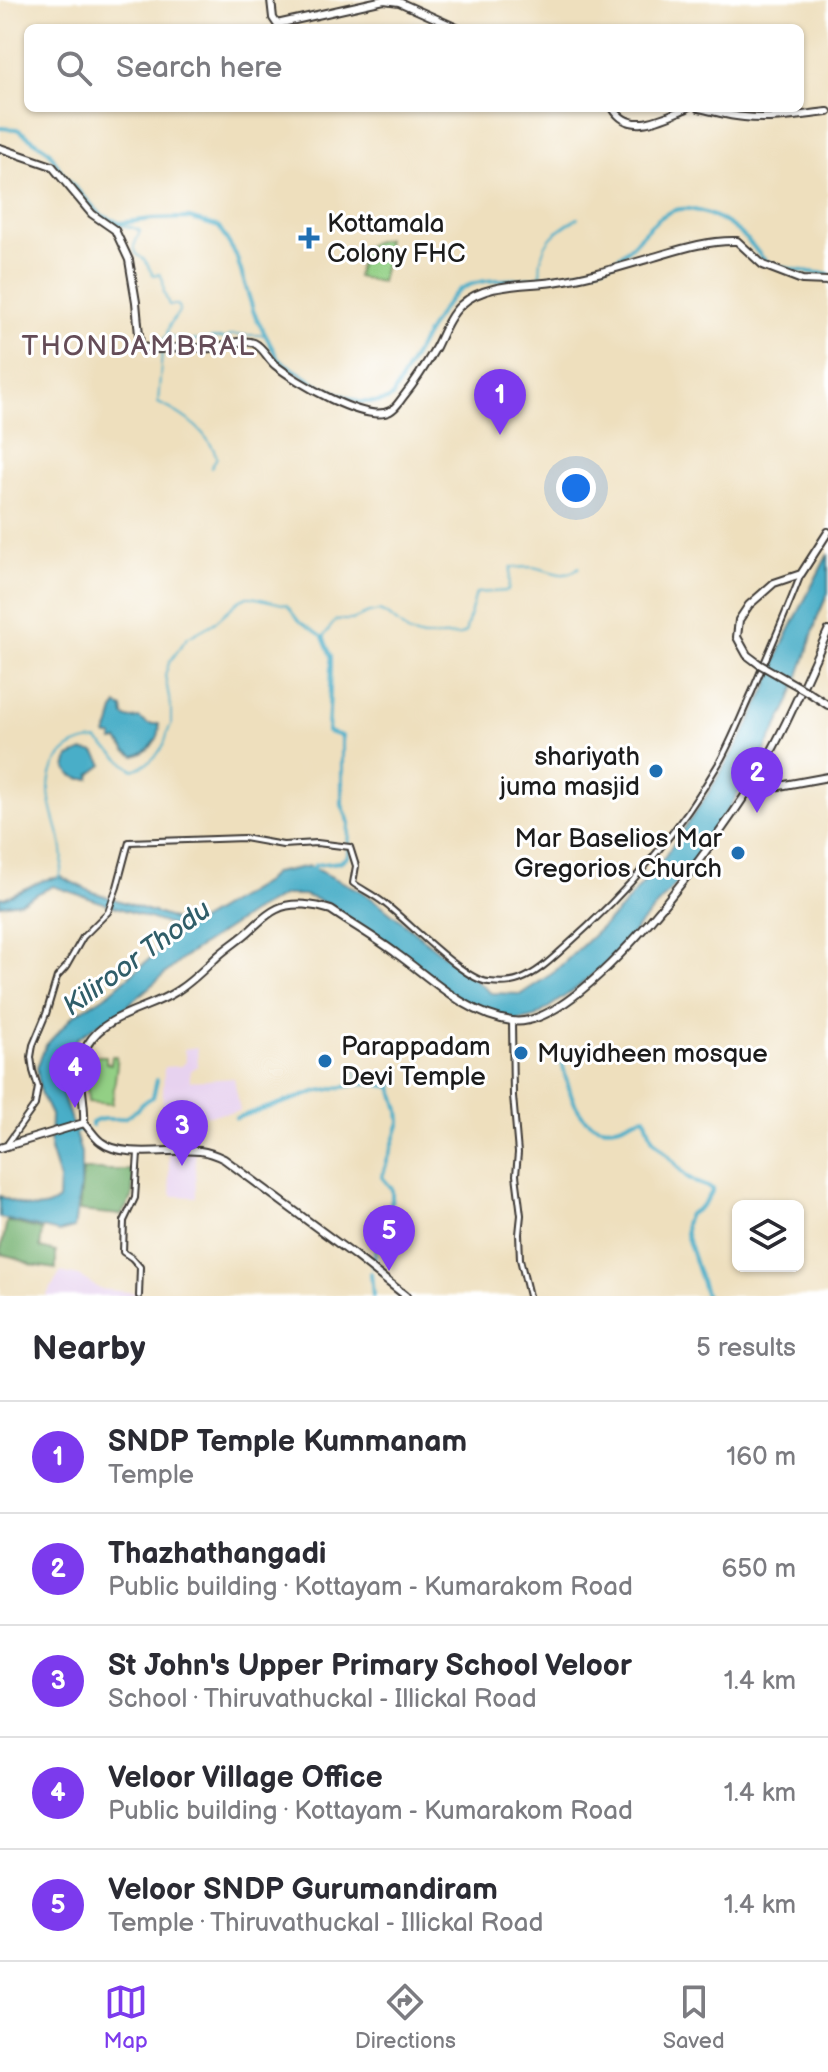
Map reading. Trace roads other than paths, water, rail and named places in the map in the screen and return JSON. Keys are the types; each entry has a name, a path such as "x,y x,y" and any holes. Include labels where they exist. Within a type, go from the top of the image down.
{"main road":[{"path":"271,0 273,18 277,24 384,0 399,2 448,24"},
{"path":"615,112 628,121 645,124 678,112"},
{"path":"717,112 754,118 828,112"},
{"path":"0,148 52,166 92,214 115,230 129,260 140,346 209,349 255,343 277,366 308,388 351,406 381,413 398,405 420,374 451,317 460,306 479,293 593,275 684,248 726,240 737,241 763,265 802,280 828,281"},
{"path":"828,532 801,574 774,583 748,605 739,620 737,637 742,648 759,664 828,705"},
{"path":"406,1296 224,1159 197,1151 138,1151 108,1146 100,1141 82,1124 81,1066 85,1049 98,1031 131,1011 174,993 275,910 286,906 331,910 397,954 443,990 482,1011 512,1021 532,1020 560,1006 615,960 687,879 747,792 775,742 828,631"},
{"path":"747,792 827,776"},
{"path":"3,1147 82,1124"}],"street":[{"path":"3,1147 35,1105 38,1087 31,1057 33,1045 57,977 83,937 108,912 130,841 244,838 283,845 317,843 350,847 356,866 353,883 383,902 459,966 488,983 522,978 550,962 582,933 642,869 691,806 736,730 801,574"},
{"path":"512,1021 513,1096 518,1153 516,1175 521,1215 520,1259 529,1296"},
{"path":"138,1151 135,1198 126,1215 123,1252 140,1267 139,1296"}],"water":[{"path":"828,554 828,593 789,703 761,758 678,882 606,963 574,990 535,1017 517,1021 456,996 334,906 304,895 284,895 186,956 121,1011 78,1038 67,1052 59,1072 61,1089 81,1153 81,1182 74,1228 59,1232 0,1218 0,1196 37,1208 58,1200 59,1179 50,1150 51,1115 40,1092 37,1067 46,1045 73,1016 108,994 180,933 173,926 53,886 20,902 0,905 0,897 44,880 61,877 90,891 189,927 265,882 274,873 309,866 359,890 380,904 491,993 521,994 553,973 620,910 661,862 745,732 767,687 783,643"},
{"path":"117,705 123,708 124,716 128,718 159,724 156,739 150,748 135,756 126,751 118,740 113,741 112,736 107,736"},
{"path":"83,751 96,754 103,765 91,774 90,779 71,775 66,768 69,757"}],"waterway":[{"path":"0,128 17,129 49,151 64,176 101,215 120,223 189,218 219,227 236,255 254,313 278,359 316,384 359,402 379,402 392,397 434,322 461,289 485,281 556,276 604,265 625,252 665,214 677,210 698,211 723,221 745,237 763,259 774,265 828,274"},
{"path":"101,215 112,223 140,231 134,246 136,254 145,260 153,275 160,274 169,305 178,305 180,309 167,334 189,341 226,339 230,335 265,335"},
{"path":"541,278 541,257 548,241 578,218"},
{"path":"167,335 163,340 158,403 201,431 217,457 211,468"},
{"path":"59,877 62,848 49,789 58,759 75,745 97,740 133,770 151,760 164,744 171,725 165,675 169,663 187,638 214,623 239,601 252,597 287,605 299,621 323,637 336,620 352,620 379,611 409,633 423,637 460,635 465,633 476,593 508,591 511,567 532,567 562,574 579,567"},
{"path":"312,874 315,865 340,862 348,856 349,822 342,805 342,736 328,732 331,656 323,637"},
{"path":"559,1050 569,1089 581,1114 602,1127 616,1127 645,1117 652,1138 686,1176 713,1189 704,1204 689,1214 685,1224 706,1296"},
{"path":"355,1071 359,1085"},
{"path":"373,1266 392,1199 392,1189 382,1177 400,1122 392,1087 397,1077"},
{"path":"92,1126 101,1119 130,1115 153,1097 157,1080"},
{"path":"236,1118 319,1091 367,1083 392,1087"},
{"path":"72,1132 85,1130"},
{"path":"371,1273 373,1296"}],"place":[{"name":"Kottamala Colony FHC","path":"309,238"},
{"name":"SNDP Temple Kummanam","path":"500,435"},
{"name":"shariyath juma masjid","path":"656,771"},
{"name":"Thazhathangadi","path":"757,813"},
{"name":"Mar Baselios Mar Gregorios Church","path":"738,853"},
{"name":"Muyidheen mosque","path":"521,1053"},
{"name":"Parappadam Devi Temple","path":"325,1061"},
{"name":"Veloor Village Office","path":"75,1108"},
{"name":"St John's Upper Primary School Veloor","path":"182,1166"},
{"name":"Veloor SNDP Gurumandiram","path":"389,1271"}],"district":[{"name":"THONDAMBRAL","path":"139,345"}],"water label":[{"name":"Kiliroor Thodu","path":"136,957"}]}
